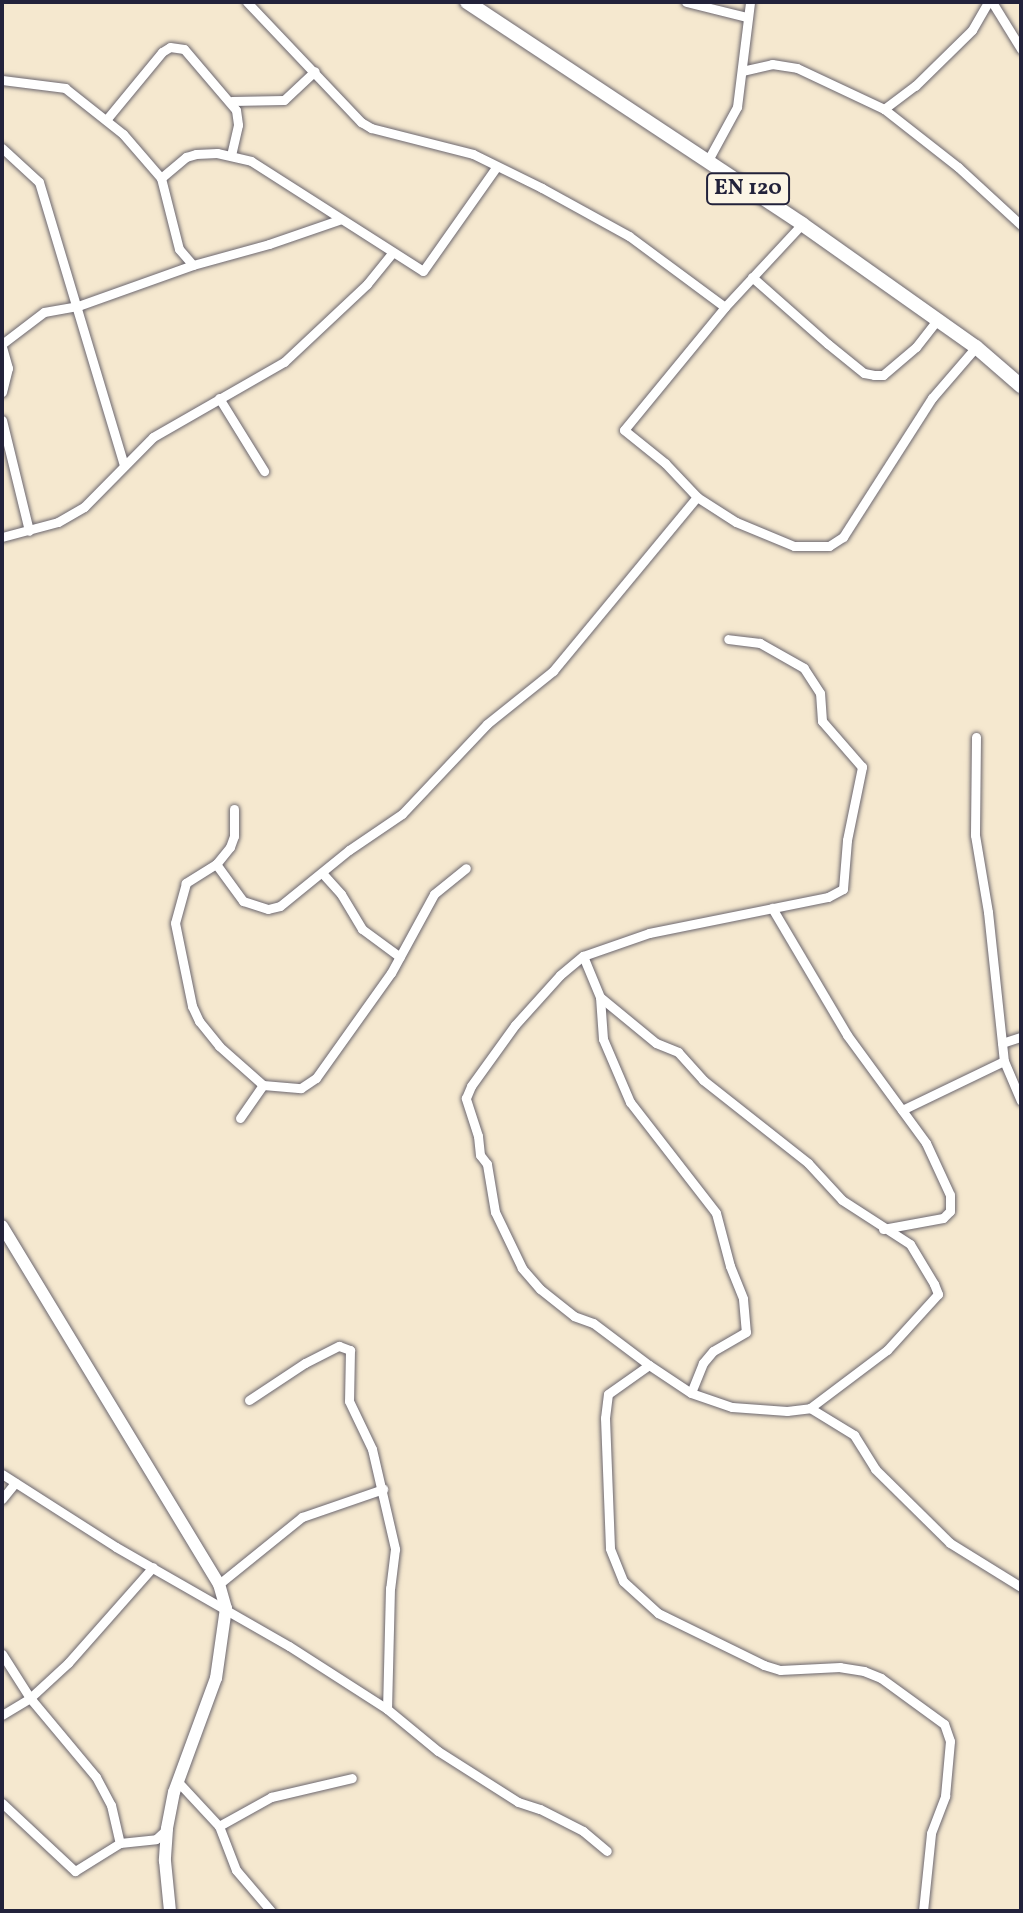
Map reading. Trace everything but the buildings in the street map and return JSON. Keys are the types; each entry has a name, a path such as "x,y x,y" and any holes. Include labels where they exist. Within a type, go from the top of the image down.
{"main road":[{"name":"EN 120","path":"467,2 802,224 976,347 1021,386"}],"street":[{"path":"247,2 361,122 371,128 440,143 497,166 629,236 725,307"},
{"path":"686,2 747,17"},
{"path":"707,162 730,125 742,71 750,2"},
{"path":"884,109 915,86 972,30 990,2 1021,49"},
{"path":"106,120 162,52 170,47 184,49 232,101 238,118 231,155"},
{"path":"742,71 772,64 797,68 884,109 958,167 1021,225"},
{"path":"232,101 284,100 315,71"},
{"path":"2,80 65,88 106,120 161,178 179,249 193,265"},
{"path":"2,148 39,182 124,466"},
{"path":"161,178 186,157 196,154 231,155 266,169 423,271 497,166"},
{"path":"2,392 8,368 2,346 44,312 78,306 193,265 269,244 341,219"},
{"path":"802,224 725,307 624,430 665,463 697,497 736,522 794,546 829,546 843,537 932,398 976,347"},
{"path":"2,537 58,522 84,507 153,437 284,362 367,284 393,252"},
{"path":"752,277 864,373 883,375 916,347 937,320"},
{"path":"219,398 264,471"},
{"path":"2,420 29,531"},
{"path":"216,864 243,901 268,909 280,906 349,850 402,814 487,724 553,671 697,497"},
{"path":"600,997 656,1043 678,1052 703,1080 808,1163 842,1200 910,1244 939,1293 887,1350 834,1394 810,1408 787,1411 732,1407 691,1393 593,1323 574,1316 540,1289 522,1268 495,1212 487,1164 480,1155 478,1136 466,1098 471,1086 515,1025 560,975 583,956 649,933 834,895 843,889 847,840 862,767 822,721 820,693 804,668 760,643 728,639"},
{"path":"976,737 975,835 988,912 1004,1061 1021,1101"},
{"path":"234,809 234,836 230,847 216,864 186,883 176,913 190,999 199,1021 219,1046 263,1085 301,1088 312,1082 400,957 434,894 466,868"},
{"path":"323,874 367,934 400,957"},
{"path":"772,908 847,1035 926,1143 952,1204 950,1211 934,1221 883,1229"},
{"path":"583,956 600,997 603,1039 630,1102 716,1213 730,1266 743,1299 746,1332 713,1351 703,1363 691,1393"},
{"path":"1002,1043 1021,1037"},
{"path":"902,1110 1004,1061"},
{"path":"240,1118 263,1085"},
{"path":"2,1226 219,1584 226,1608 216,1678 179,1783 167,1829 165,1861 170,1911"},
{"path":"249,1400 305,1363 339,1346 350,1350 349,1401 372,1449 395,1549 390,1588 387,1709"},
{"path":"649,1365 621,1382 608,1394 605,1403 607,1512 614,1565 623,1581 658,1613 698,1635 780,1670 840,1667 864,1671 899,1690 944,1724 950,1741 945,1796 931,1833 923,1911"},
{"path":"810,1408 854,1435 875,1469 950,1543 1021,1587"},
{"path":"2,1474 387,1709 438,1751 518,1802 540,1809 583,1831 607,1851"},
{"path":"2,1499 15,1483"},
{"path":"219,1584 302,1517 383,1489"},
{"path":"2,1715 30,1698 68,1663 153,1567"},
{"path":"2,1654 30,1698 96,1777 111,1805 120,1843"},
{"path":"219,1826 271,1797 352,1778"},
{"path":"179,1783 219,1826 236,1870 271,1911"},
{"path":"2,1803 75,1871 120,1843 152,1841 167,1829"},
{"path":"2,1821 12,1812"}]}
